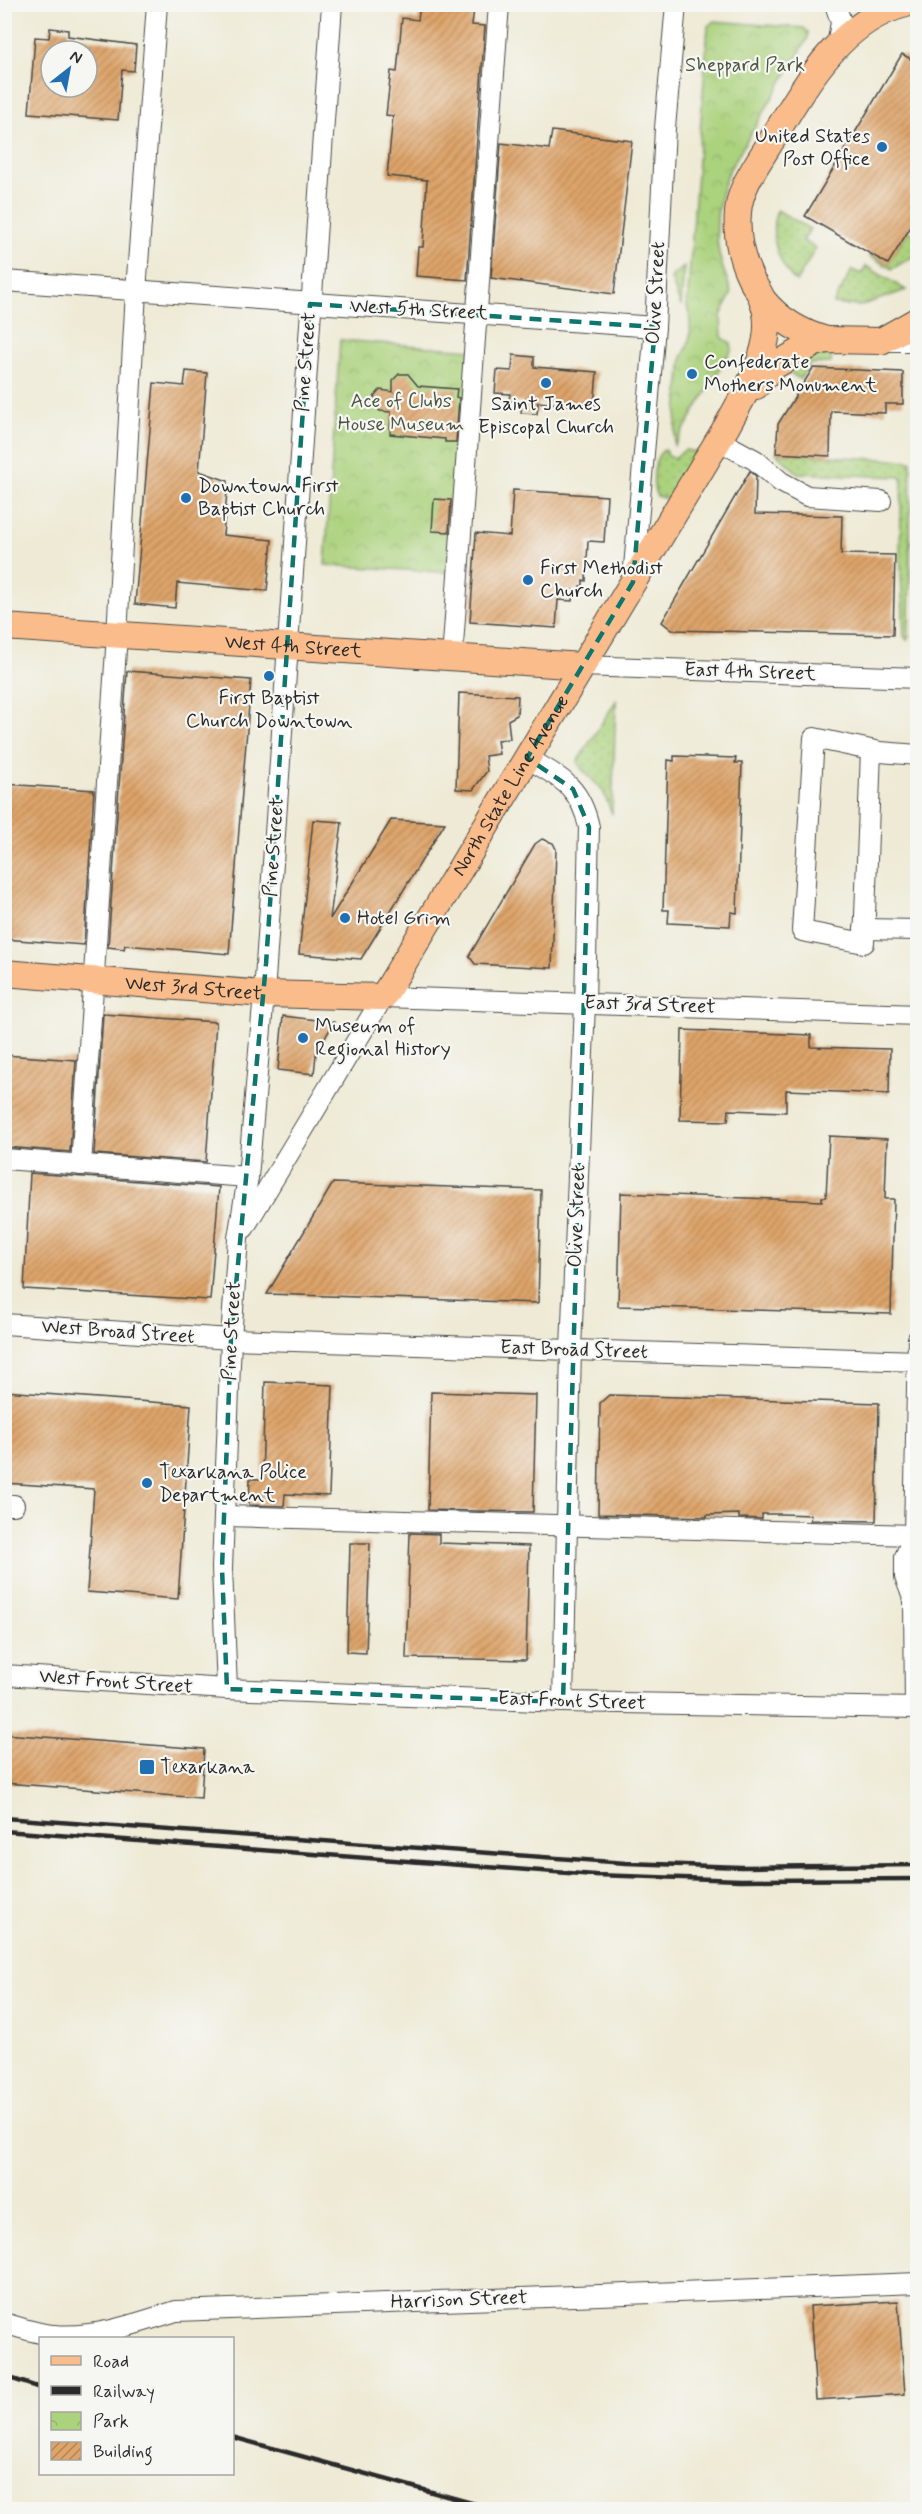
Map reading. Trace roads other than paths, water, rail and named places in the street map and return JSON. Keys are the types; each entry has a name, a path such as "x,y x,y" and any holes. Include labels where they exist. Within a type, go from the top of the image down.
{"main road":[{"name":"North State Line Avenue","path":"383,997 722,433 765,349 766,322 763,300 744,265 740,245 738,212 745,186 809,79 837,46 865,23 890,9 906,4"},
{"path":"763,300 789,323 808,334 827,340"},
{"path":"881,341 918,320"},
{"name":"North State Line Avenue","path":"722,433 774,366 804,348 827,340 881,341"},
{"name":"West 4th Street","path":"4,627 582,666"},
{"name":"West 3rd Street","path":"4,973 264,994 383,997"}],"street":[{"path":"81,1165 117,635 136,291 157,4"},
{"name":"Pine Street","path":"227,1689 222,1568 231,1339 238,1238 248,1177 264,994 332,4"},
{"path":"452,659 499,4"},
{"name":"Olive Street","path":"633,582 655,327 665,128 676,4"},
{"path":"835,4 841,22 837,46"},
{"name":"West 5th Street","path":"4,281 655,327"},
{"path":"881,341 918,341"},
{"path":"722,433 781,482 807,496 880,501"},
{"name":"East 4th Street","path":"582,666 918,678"},
{"path":"872,750 864,943 802,931 814,738 872,750 918,755"},
{"name":"Olive Street","path":"527,758 573,789 584,807 589,827 585,1003 571,1349 563,1702"},
{"path":"864,929 918,930"},
{"name":"East 3rd Street","path":"383,997 918,1015"},
{"name":"North State Line Avenue","path":"238,1238 383,997"},
{"path":"4,1159 248,1177"},
{"name":"West Broad Street","path":"4,1324 231,1339"},
{"name":"East Broad Street","path":"231,1339 917,1361"},
{"path":"916,1708 916,1596 905,1577 905,1557 916,1538 918,1339"},
{"path":"224,1516 916,1538"},
{"name":"West Front Street","path":"4,1675 227,1689"},
{"name":"East Front Street","path":"227,1689 563,1702 916,1708"},
{"name":"Harrison Street","path":"4,2323 32,2331 66,2336 118,2328 176,2311 918,2283"}],"railway":[{"path":"4,1818 626,1863 741,1867 918,1865"},
{"path":"4,1831 595,1875 741,1880 918,1879"},
{"path":"4,2376 39,2388"},
{"path":"234,2438 497,2510"}],"place":[{"name":"United States Post Office","path":"882,147"},
{"name":"Confederate Mothers Monument","path":"692,374"},
{"name":"Saint James Episcopal Church","path":"546,383"},
{"name":"Downtown First Baptist Church","path":"186,498"},
{"name":"First Methodist Church","path":"528,580"},
{"name":"First Baptist Church Downtown","path":"269,676"},
{"name":"Hotel Grim","path":"345,918"},
{"name":"Museum of Regional History","path":"303,1038"},
{"name":"Texarkana Police Department","path":"147,1483"},
{"name":"Texarkana","path":"147,1767"}],"park label":[{"name":"Sheppard Park","path":"745,65"},
{"name":"Ace of Clubs House Museum","path":"401,412"}]}
